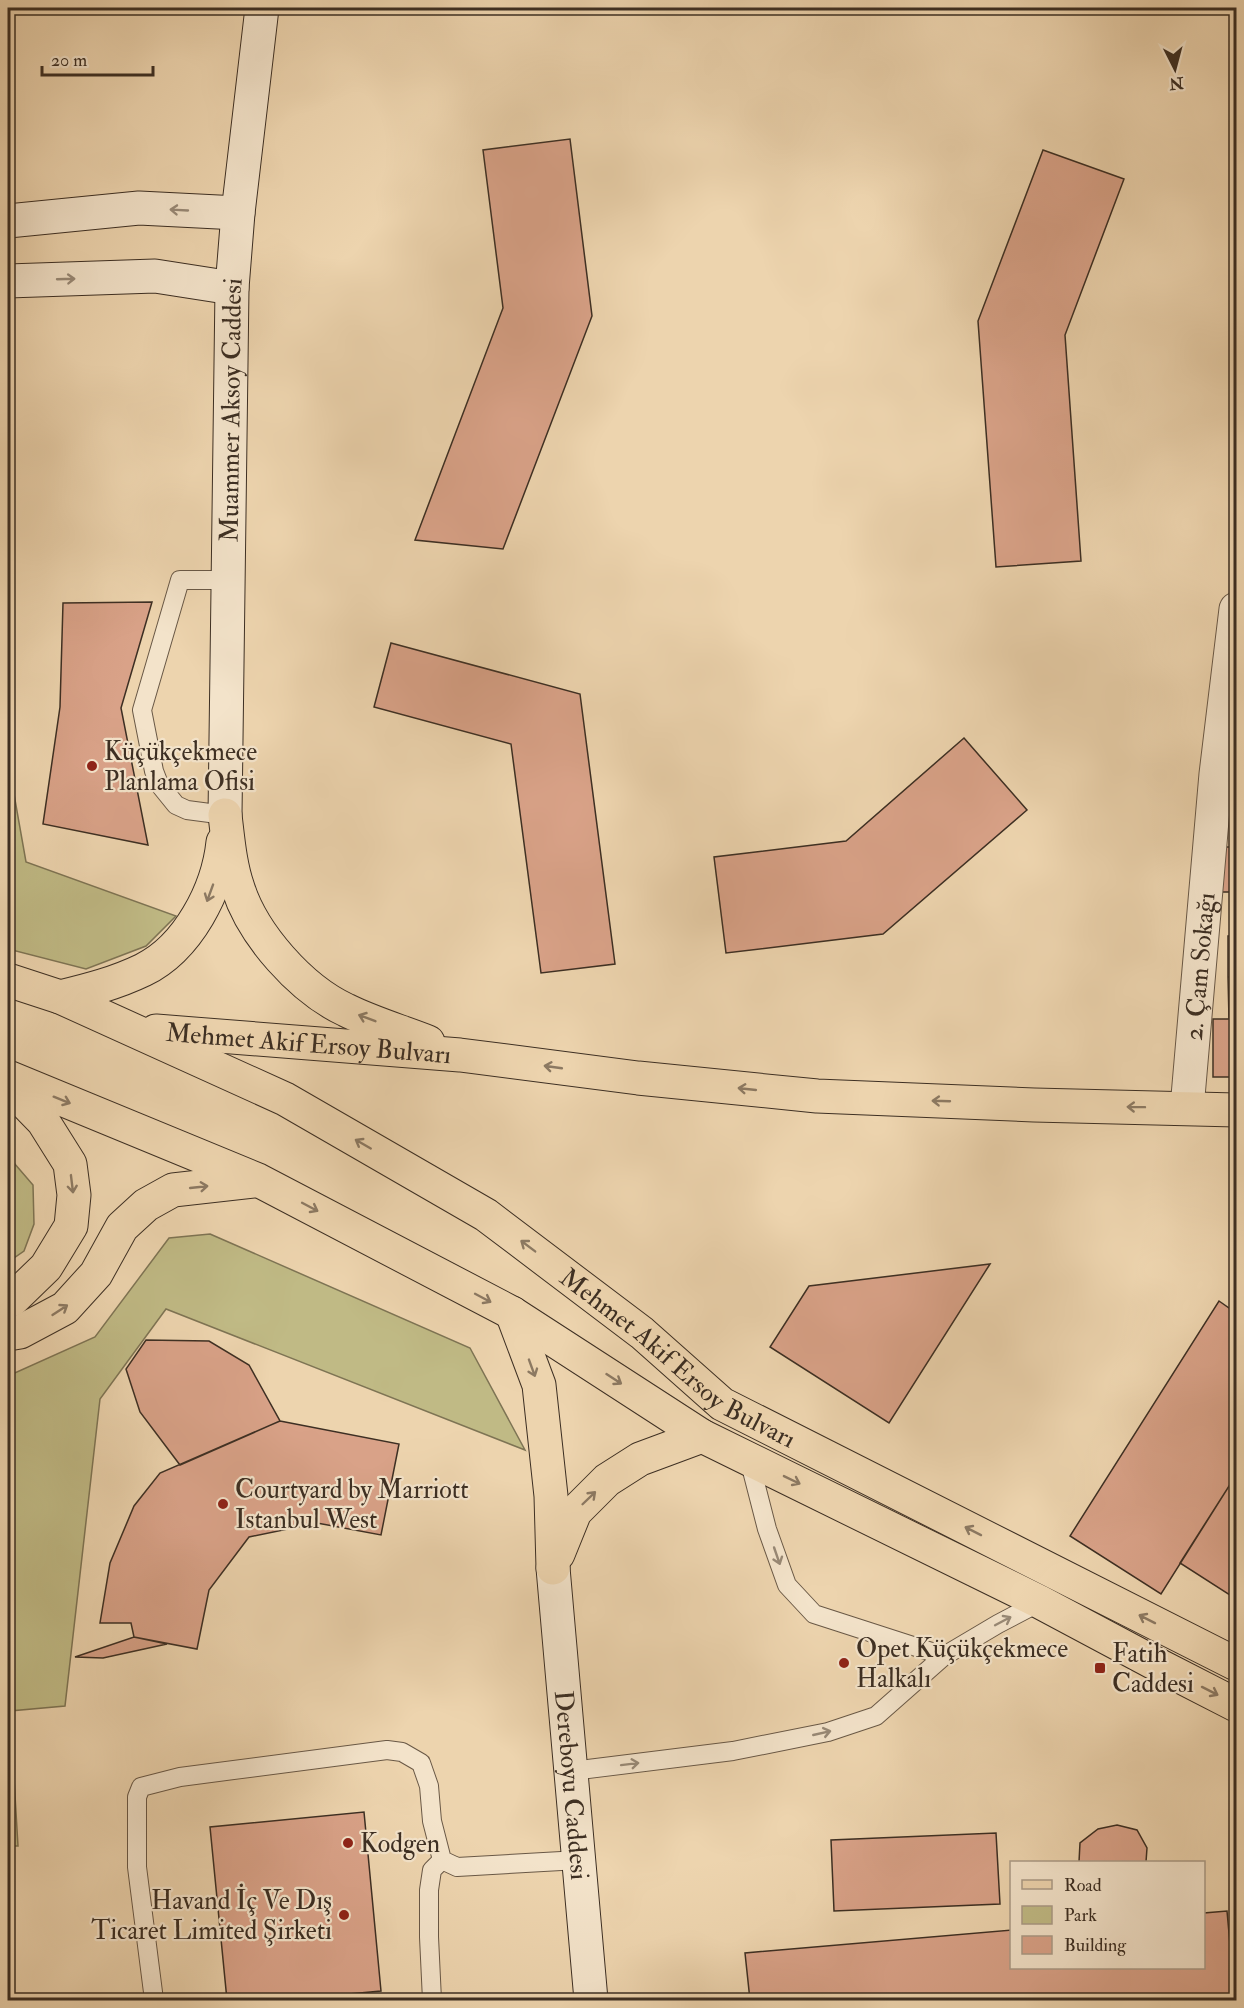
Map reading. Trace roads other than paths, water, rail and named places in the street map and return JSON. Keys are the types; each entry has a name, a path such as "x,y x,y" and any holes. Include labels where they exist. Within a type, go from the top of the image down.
{"main road":[{"name":"Muammer Aksoy Caddesi","path":"225,816 232,288 238,213 262,8"},
{"path":"8,221 140,208 238,213"},
{"path":"8,280 155,276 232,288"},
{"name":"2. Çam Sokağı","path":"1187,1108 1216,774 1236,609"},
{"path":"60,997 106,986 145,969 168,952 205,906 215,878 222,847 225,816"},
{"path":"225,816 229,853 238,889 252,920 275,953 301,980 344,1010 460,1054"},
{"name":"Mehmet Akif Ersoy Bulvarı","path":"8,980 60,997 285,1099 486,1215 642,1332 722,1404 1236,1664"},
{"name":"Mehmet Akif Ersoy Bulvarı","path":"133,1029 460,1054 638,1078 817,1096 1236,1110"},
{"path":"8,1077 258,1180 512,1313 702,1436 1040,1602 1236,1705"},
{"path":"8,1085 43,1121 70,1164 74,1195 71,1226 46,1267 12,1300 8,1301"},
{"path":"8,1334 20,1332 65,1308 96,1274 122,1227 146,1205 173,1190 258,1180"},
{"path":"512,1313 539,1385 551,1496 553,1568"},
{"path":"553,1568 575,1512 607,1480 640,1459 702,1436"},
{"name":"Dereboyu Caddesi","path":"553,1568 591,2001"}],"lane":[{"path":"225,816 187,810 176,805 167,796 154,771 142,710 180,580 227,580"},
{"path":"749,1459 767,1529 787,1585 814,1614 944,1656"},
{"path":"572,1771 733,1751 828,1732 876,1716 944,1656 1040,1602"},
{"path":"154,2001 137,1867 137,1797 141,1787 180,1777 387,1750 402,1752 421,1762 429,1786 432,1821 441,1860"},
{"path":"441,1860 457,1867 579,1860"},
{"path":"432,2001 429,1890 432,1870 441,1860"}],"place":[{"name":"Küçükçekmece Planlama Ofisi","path":"92,766"},
{"name":"Courtyard by Marriott Istanbul West","path":"223,1504"},
{"name":"Opet Küçükçekmece Halkalı","path":"844,1663"},
{"name":"Fatih Caddesi","path":"1100,1668"},
{"name":"Kodgen","path":"348,1843"},
{"name":"Havand İç Ve Dış Ticaret Limited Şirketi","path":"344,1915"}]}
